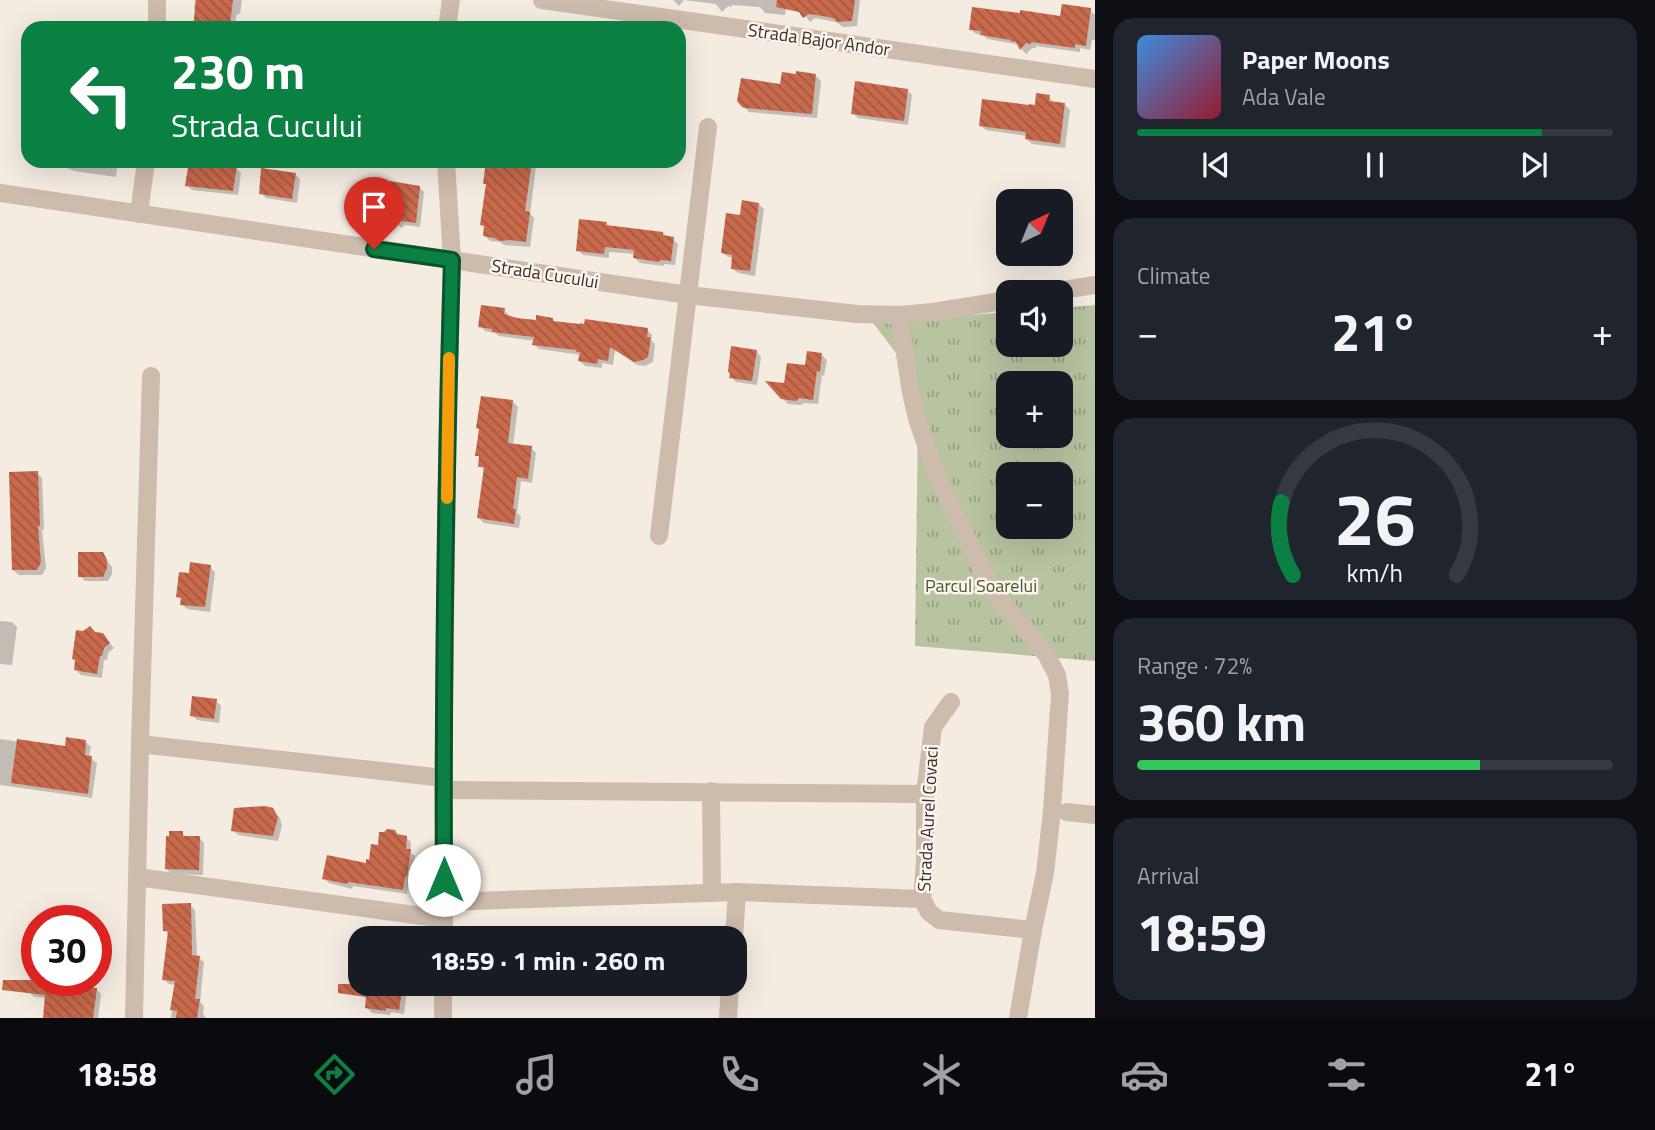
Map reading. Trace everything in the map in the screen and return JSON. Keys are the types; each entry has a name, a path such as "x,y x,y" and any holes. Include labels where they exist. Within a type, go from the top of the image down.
{"street":[{"path":"157,0 157,21"},
{"path":"448,21 451,0"},
{"name":"Strada Bajor Andor","path":"542,0 1095,79"},
{"path":"659,536 708,127"},
{"path":"139,214 145,168"},
{"path":"444,926 448,395 452,260 446,168"},
{"name":"Strada Cucului","path":"0,193 688,295 857,314 900,315 996,302"},
{"path":"1073,289 1095,285"},
{"path":"900,315 911,393 937,475 989,583 1046,654 1057,676 1060,694 1045,873 1018,1018"},
{"path":"134,1018 151,376"},
{"name":"Strada Aurel Covaci","path":"951,702 933,727 925,794 922,899 929,912 939,920 1033,930"},
{"path":"140,744 444,784 925,794"},
{"path":"711,791 712,893"},
{"path":"1068,812 1095,816"},
{"path":"137,877 444,910 737,892 922,899"},
{"path":"735,926 737,892"},
{"path":"443,996 443,1018"},
{"path":"728,1018 729,996"}],"green space":[{"name":"Parcul Soarelui","path":"1095,305 1095,661 915,646 918,416 903,362 873,323 996,313 996,357 1073,357 1073,307"}],"building":[{"path":"196,0 233,0 230,21 194,21"},
{"path":"777,0 855,0 852,21 836,22 829,17 809,14 803,18 799,12 776,7"},
{"path":"1062,4 1091,8 1086,46 1075,44 1075,48 1031,42 1026,43 1020,50 1016,42 1011,40 980,35 981,31 969,30 972,7 1060,16"},
{"path":"796,71 816,74 812,114 745,108 737,101 741,78 780,84 782,72 796,74"},
{"path":"855,81 908,89 904,121 851,114"},
{"path":"1036,93 1050,95 1049,101 1065,103 1060,144 1025,139 1026,132 979,126 982,99 1035,105"},
{"path":"188,168 237,168 233,191 185,186"},
{"path":"261,168 296,173 292,199 259,194"},
{"path":"485,168 531,168 525,211 530,212 526,242 500,241 483,236 484,226 480,225 486,184 483,184"},
{"path":"390,181 420,186 416,223 400,221 395,224 391,219 383,218"},
{"path":"742,200 759,203 750,271 731,269 732,255 721,253 726,213 740,215"},
{"path":"579,219 663,232 663,235 674,237 671,261 633,258 634,250 605,247 604,254 576,251"},
{"path":"481,305 505,308 504,314 517,318 536,320 536,315 553,318 553,321 584,324 585,319 648,328 647,337 651,337 648,357 634,362 610,347 608,361 598,359 597,364 578,361 580,352 576,350 532,345 534,337 492,332 492,329 478,327"},
{"path":"731,346 757,350 752,381 729,378"},
{"path":"807,351 822,353 813,400 781,399 765,381 784,383 787,363 805,365"},
{"path":"481,396 513,400 508,443 532,446 528,479 517,477 514,524 477,518 484,467 478,467 479,456 475,456"},
{"path":"38,471 41,562 37,570 12,570 9,472"},
{"path":"78,552 103,552 107,568 103,577 78,577"},
{"path":"190,562 211,565 205,607 180,605 181,598 176,597 179,572 189,573"},
{"path":"90,626 95,632 103,633 110,643 100,656 97,674 74,670 75,660 72,659 76,630 83,631"},
{"path":"192,696 217,699 214,719 190,716"},
{"path":"66,737 86,740 85,755 92,756 88,794 11,783 17,739 65,746"},
{"path":"234,808 273,808 278,817 273,836 231,831"},
{"path":"387,829 407,836 406,849 411,849 403,890 322,879 327,855 366,863 366,859 369,860 371,844 378,845 379,832"},
{"path":"169,831 183,831 183,836 200,836 199,870 165,869 166,836 169,836"},
{"path":"191,903 192,955 200,956 195,999 200,999 197,1018 176,1018 177,1011 170,1010 175,981 162,980 168,931 163,931 162,904"},
{"path":"3,980 21,980 21,992 2,990"},
{"path":"338,984 348,984 348,994 338,993"},
{"path":"45,996 96,996 93,1018 43,1018"},
{"path":"359,996 401,996 399,1010 365,1008 366,997"}],"slow traffic":[{"path":"447,498 449,358"}],"route":[{"path":"374,249 452,260 447,421 444,880"}]}
